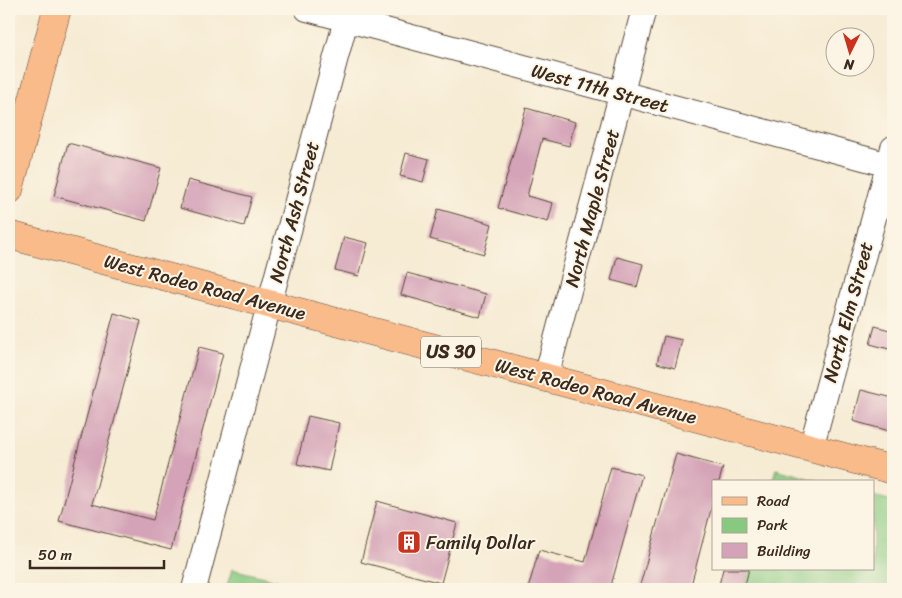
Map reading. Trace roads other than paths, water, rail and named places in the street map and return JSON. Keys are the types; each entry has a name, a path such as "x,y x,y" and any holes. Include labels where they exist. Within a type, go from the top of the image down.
{"main road":[{"path":"9,190 57,9"},
{"name":"West Rodeo Road Avenue","path":"9,235 893,470"}],"street":[{"name":"West 11th Street","path":"307,9 348,14 622,94 892,160"},
{"name":"North Maple Street","path":"546,377 644,9"},
{"name":"North Ash Street","path":"194,589 348,14"},
{"name":"North Elm Street","path":"812,448 892,160"}],"place":[{"name":"Family Dollar","path":"409,542"}]}
